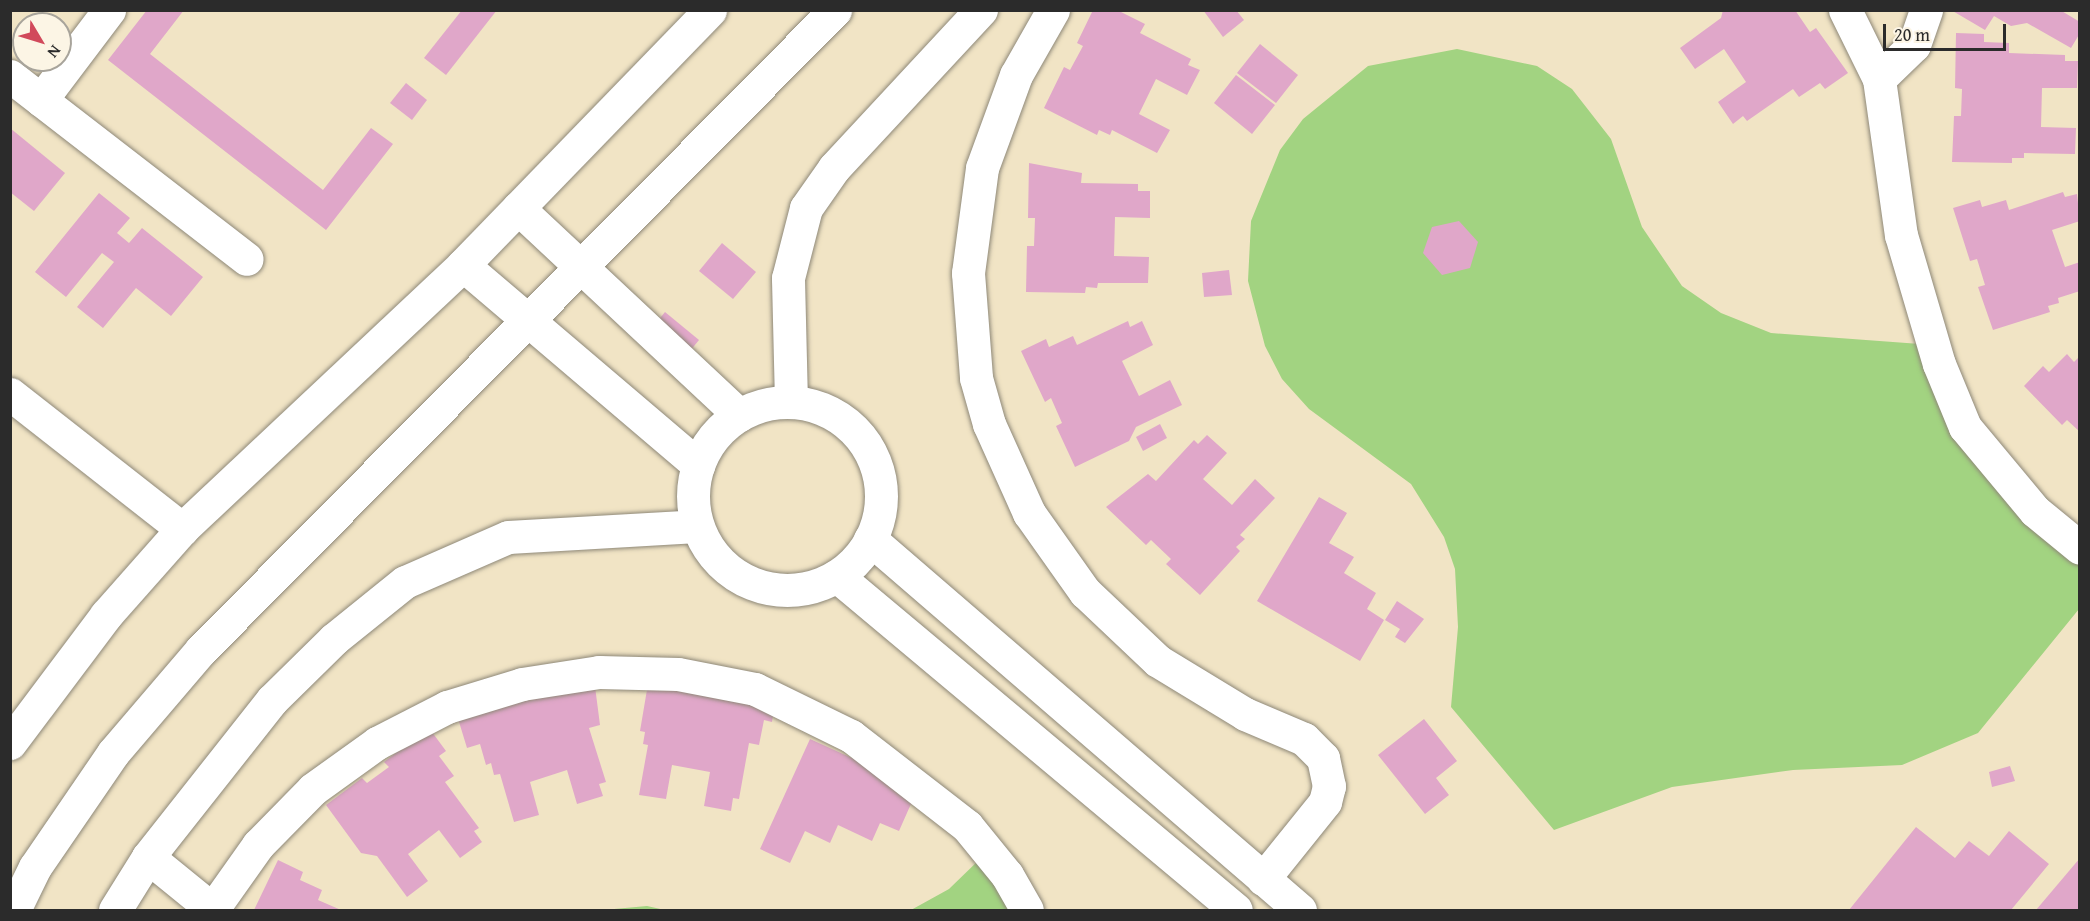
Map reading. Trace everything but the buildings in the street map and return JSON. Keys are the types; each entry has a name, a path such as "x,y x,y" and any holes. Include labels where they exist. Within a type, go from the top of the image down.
{"street":[{"path":"41,99 109,10"},
{"path":"10,743 106,615 182,529 463,265 710,10"},
{"path":"14,910 36,867 113,753 201,650 531,322 835,10"},
{"path":"791,402 788,279 806,208 834,168 981,10"},
{"path":"1053,10 1016,75 982,168 968,273 975,378 1020,496 1085,592 1158,661 1245,714 1304,739 1323,758 1329,786 1325,802 1263,879"},
{"path":"1845,10 1879,79 1900,235 1939,364 1965,427 2035,511 2079,548"},
{"path":"1879,79 1914,45 1926,10"},
{"path":"10,76 247,259"},
{"path":"518,208 739,415"},
{"path":"463,265 698,465"},
{"path":"791,402 842,419 870,453 881,487 870,539 837,576 811,588 783,591 755,586 730,572 697,526 693,506 698,465 708,446 739,415 791,402"},
{"path":"15,407 182,529"},
{"path":"116,910 148,857 273,700 334,639 405,582 508,537 697,526"},
{"path":"870,539 1300,910"},
{"path":"837,576 1236,910"},
{"path":"148,857 212,910 258,845 313,789 377,743 447,707 522,684 600,672 678,674 754,689 851,736 967,826 1007,875 1027,910"}],"green space":[{"path":"1457,49 1537,66 1572,89 1611,139 1642,227 1682,286 1721,313 1771,333 1920,344 1933,375 2080,535 2079,609 1978,733 1902,765 1793,770 1672,787 1554,830 1451,707 1458,627 1455,569 1444,537 1411,484 1309,409 1282,379 1265,346 1248,281 1251,221 1280,150 1303,119 1368,66"},
{"path":"982,857 1028,910 911,910 949,889"},
{"path":"647,906 665,910 598,910 614,909"}]}
